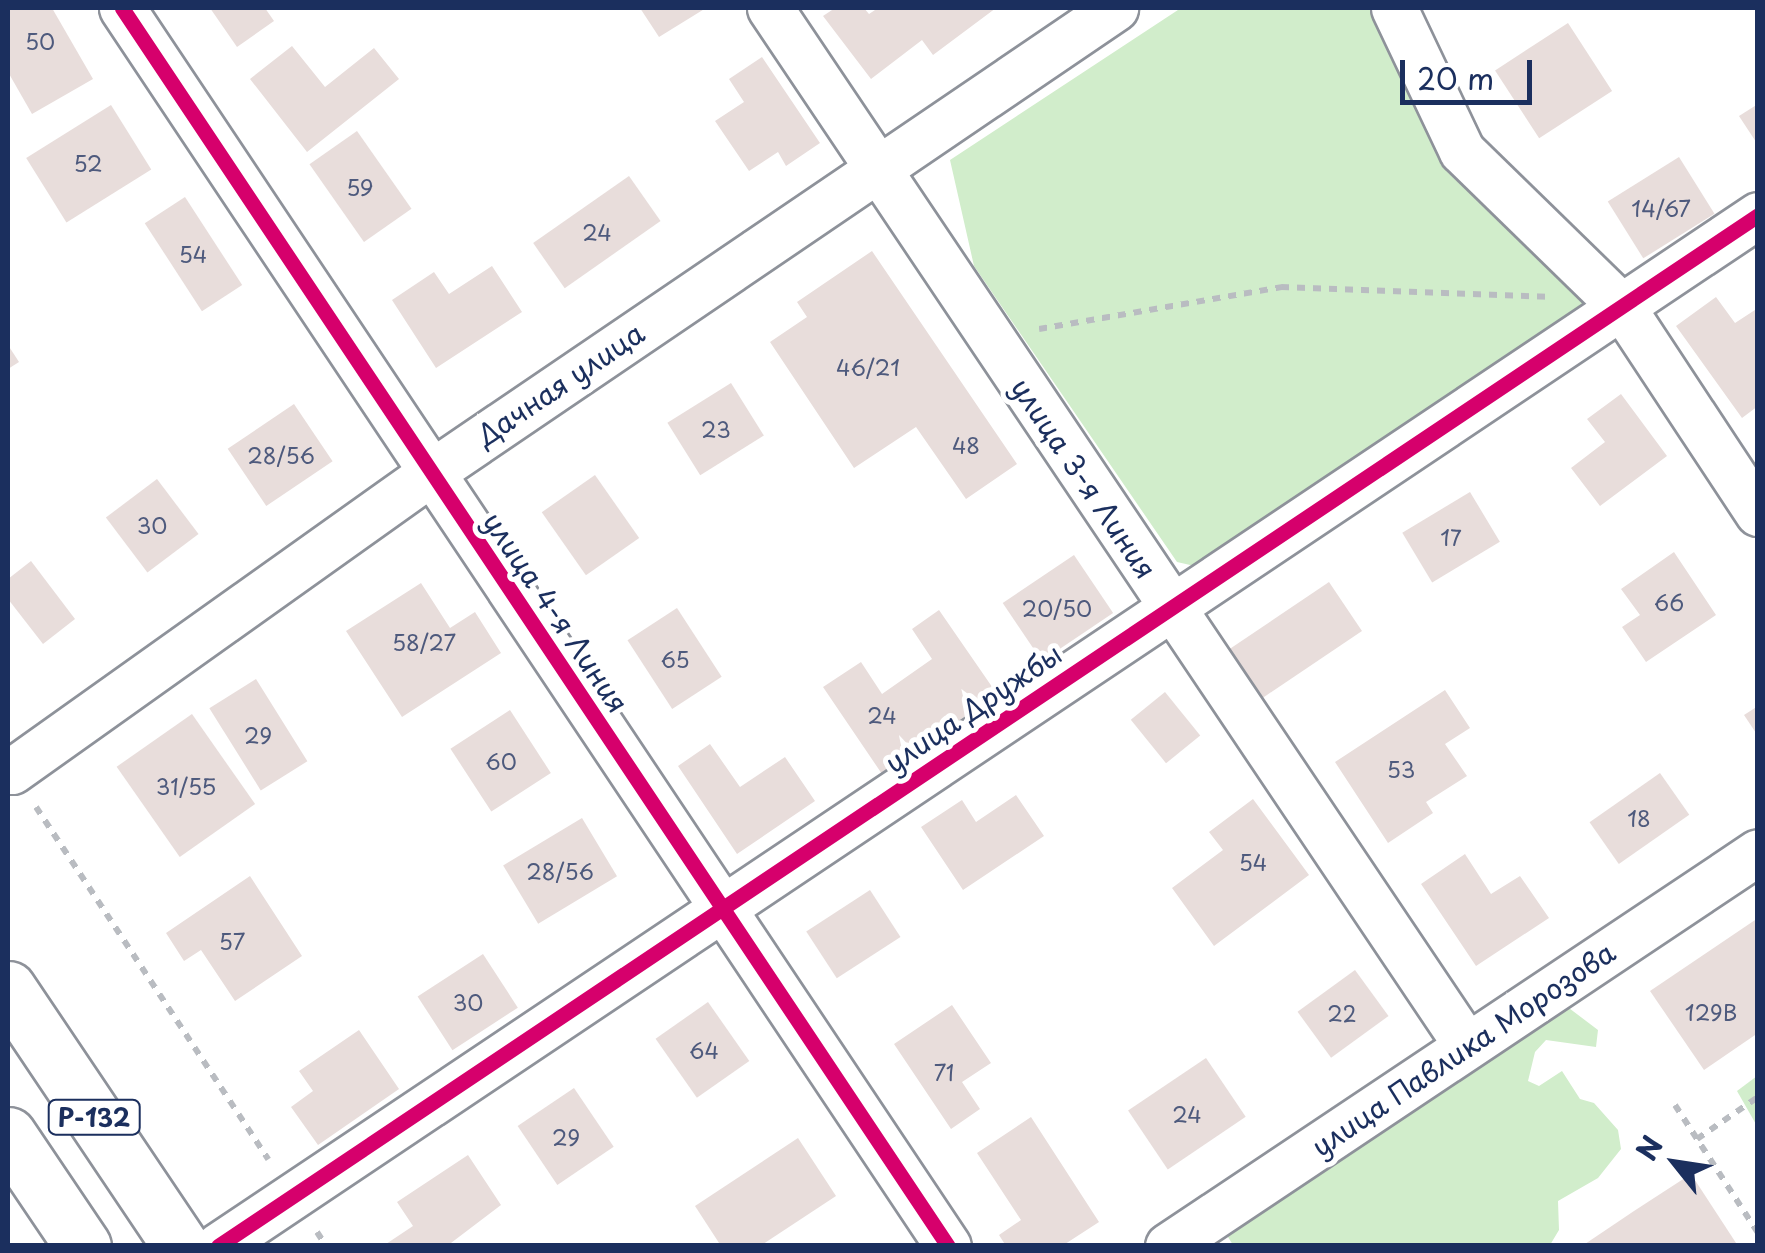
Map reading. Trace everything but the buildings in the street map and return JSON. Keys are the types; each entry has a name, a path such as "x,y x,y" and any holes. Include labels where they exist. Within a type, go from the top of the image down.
{"highway":[{"name":"Р-132","path":"8,989 181,1246"},
{"name":"Р-132","path":"8,1135 83,1246"}],"street":[{"name":"улица 4-я Линия","path":"122,8 948,1246"},
{"name":"улица 3-я Линия","path":"770,8 1467,1046"},
{"name":"Дачная улица","path":"12,771 432,472 1115,8"},
{"path":"1394,8 1462,150 1616,303 1758,513"},
{"name":"улица Дружбы","path":"218,1246 1616,303 1758,215"},
{"name":"улица Павлика Морозова","path":"1168,1246 1758,852"}],"path":[{"path":"989,338 1281,287 1616,303"},
{"path":"12,771 292,1196"},
{"path":"1696,1139 1758,1097"},
{"path":"1675,1106 1758,1233"}],"green space":[{"path":"1181,8 1370,8 1433,140 1604,307 1212,570 1177,562 974,266 950,160"},
{"path":"1557,999 1598,1030 1596,1047 1546,1040 1535,1052 1528,1081 1539,1086 1562,1071 1580,1099 1594,1103 1618,1130 1621,1149 1598,1178 1558,1201 1559,1230 1550,1245 1233,1245 1218,1221"},
{"path":"1757,1076 1757,1126 1737,1091"}],"cycle path":[{"path":"122,8 948,1246"},
{"path":"218,1246 1758,215"}]}
